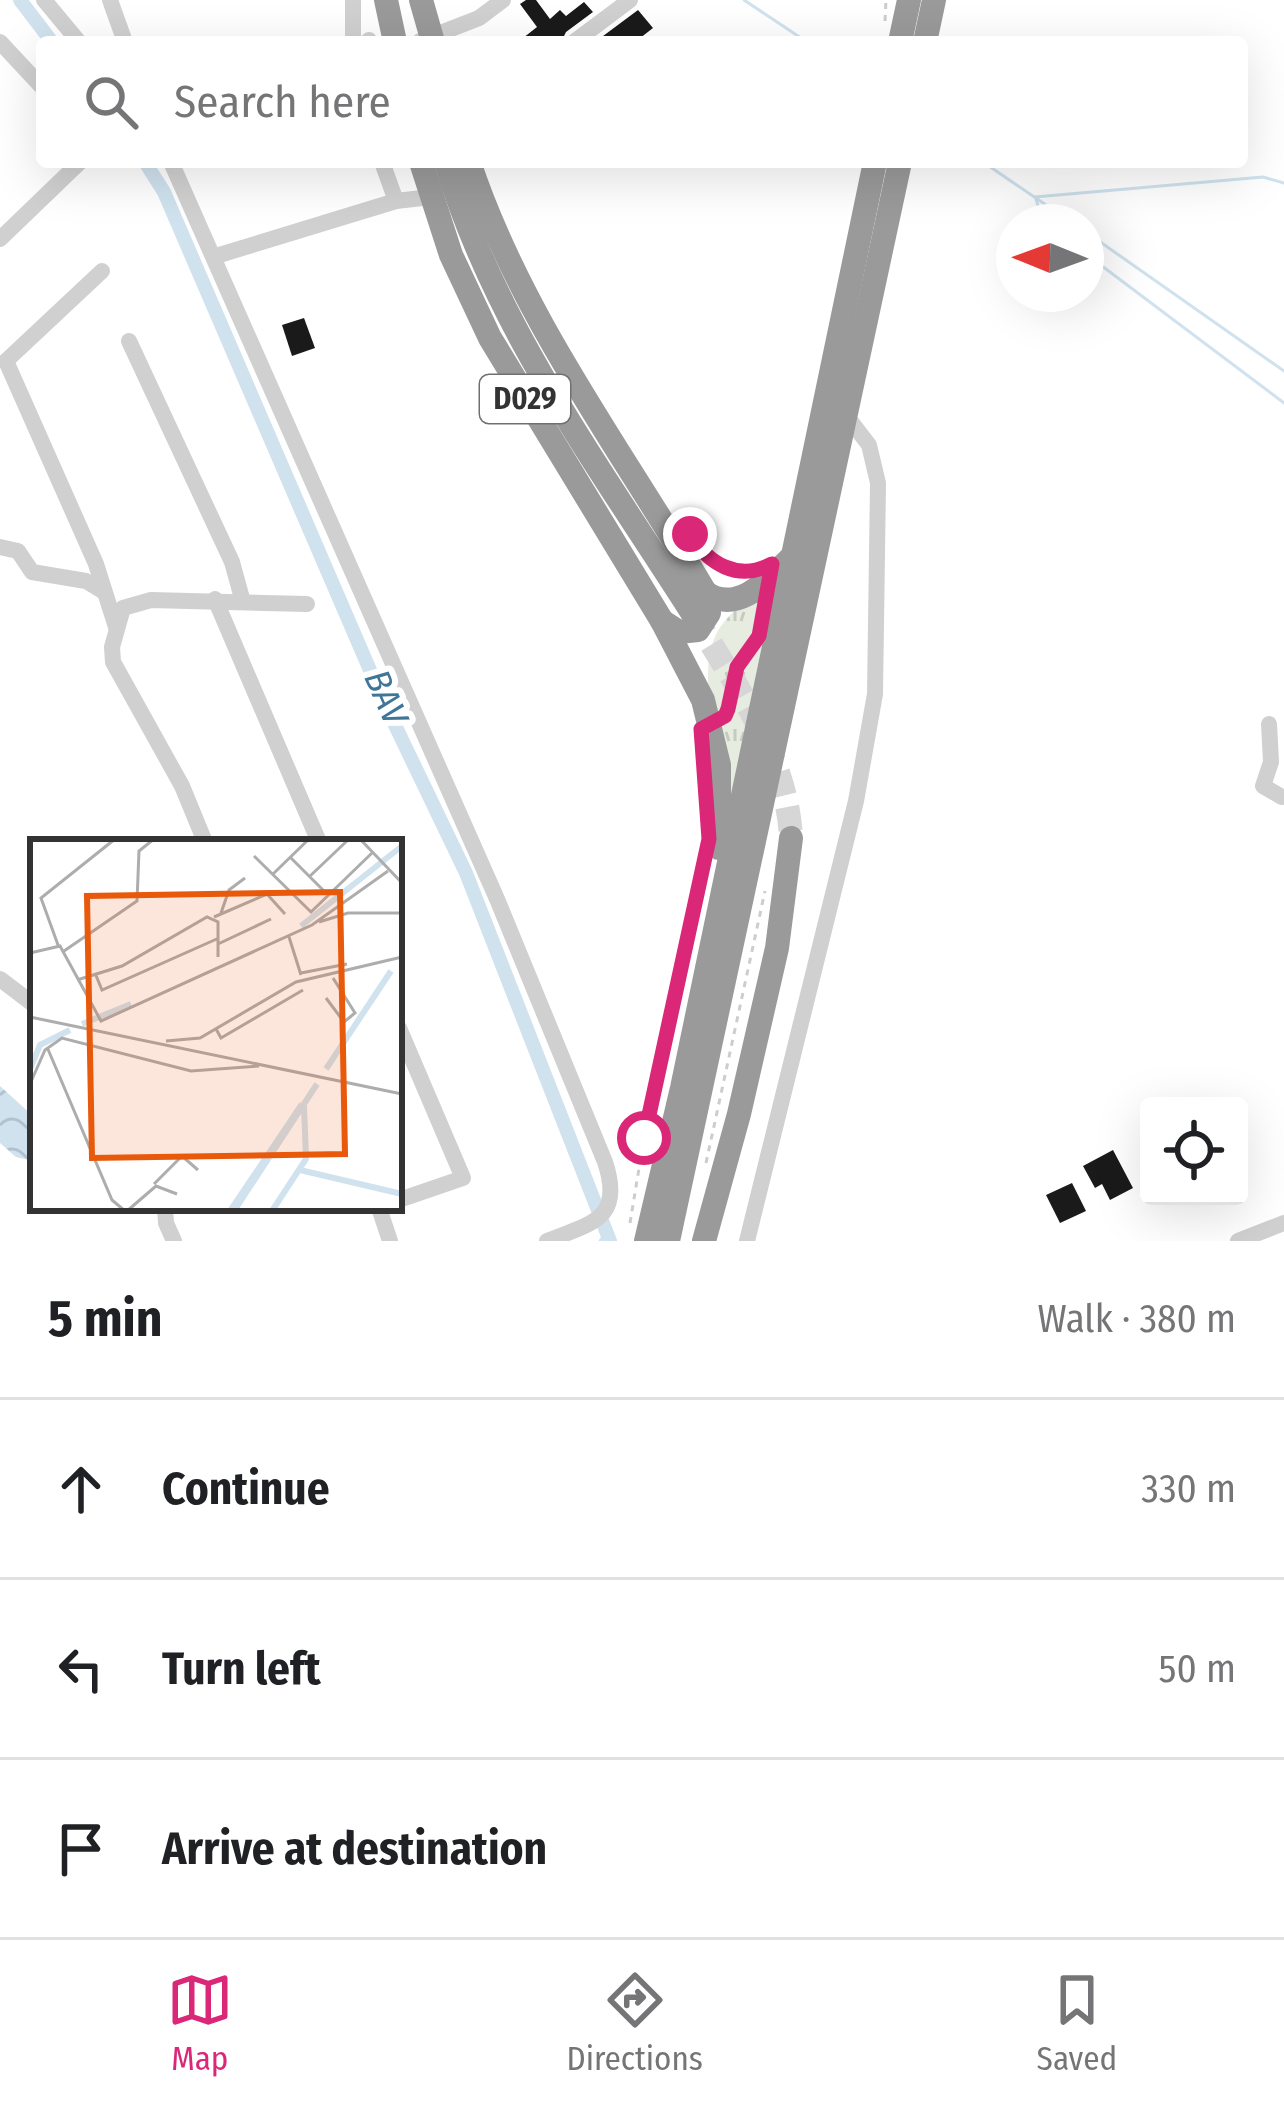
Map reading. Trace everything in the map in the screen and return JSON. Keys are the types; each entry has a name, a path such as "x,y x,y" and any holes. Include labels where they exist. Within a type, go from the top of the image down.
{"highway":[{"path":"373,36 386,0"},
{"path":"417,0 425,36"},
{"path":"893,33 909,0"},
{"path":"927,36 934,0"},
{"name":"D029","path":"423,168 463,283 490,338 662,621 694,681 710,724 719,765 720,835 682,1088"},
{"name":"D029","path":"448,168 482,259 512,320 699,603"},
{"path":"471,168 537,317 699,603 709,613 698,630 679,632 662,621"},
{"name":"D029","path":"638,1238 682,1088 874,168"},
{"path":"668,1241 899,168"},
{"path":"699,603 734,601 769,579 792,557"},
{"path":"704,1241 777,948 791,838"}],"street":[{"path":"44,0 74,36"},
{"path":"110,0 123,36"},
{"path":"353,0 368,36"},
{"path":"435,36 503,0"},
{"path":"582,36 631,0"},
{"path":"0,42 36,81"},
{"path":"0,76 16,60"},
{"path":"0,239 74,168"},
{"path":"174,168 497,899 605,1162 612,1185 609,1204 591,1223 547,1241"},
{"path":"384,168 396,201"},
{"path":"216,256 396,201 431,197"},
{"path":"102,272 6,361 96,564 116,627"},
{"path":"129,341 232,562 243,602"},
{"path":"747,1241 856,801 874,694 878,483 868,445 846,415"},
{"path":"0,547 17,551 32,572 86,581 123,608"},
{"path":"215,599 318,839"},
{"path":"123,608 151,600 307,604"},
{"path":"123,608 112,662 182,786 204,839"},
{"path":"1269,724 1270,762 1263,786 1283,797"},
{"path":"0,979 30,1002"},
{"path":"402,1035 463,1178 402,1199"},
{"path":"165,1211 174,1241"},
{"path":"381,1211 390,1241"},
{"path":"1238,1241 1284,1223"}],"path":[{"path":"886,0 883,16 893,33"},
{"path":"701,551 730,569 757,571"},
{"path":"710,724 725,716 737,667 759,636"},
{"path":"638,1238 644,1138 709,839"}],"green space":[{"path":"774,584 730,804 708,688 712,644 732,613"}],"water":[{"path":"0,1086 30,1113 30,1160 16,1157 0,1143"}],"building":[{"path":"536,0 550,19 560,10 566,16 584,2 593,12 564,36 526,36 537,27 520,4"},
{"path":"638,10 653,28 643,36 603,36"},
{"path":"304,318 315,348 292,356 282,325"},
{"path":"1113,1150 1133,1188 1110,1200 1102,1184 1095,1188 1083,1166"},
{"path":"1072,1183 1086,1211 1060,1223 1046,1195"}],"waterway":[{"name":"BAV","path":"20,0 47,36"},
{"path":"744,0 798,36"},
{"name":"BAV","path":"149,168 164,192 382,698 466,873 610,1241"},
{"path":"992,168 1045,204"},
{"path":"1035,197 1263,177 1284,183"},
{"path":"1036,199 1038,204"},
{"path":"1104,245 1284,371"},
{"path":"1104,268 1284,403"},
{"path":"600,1241 606,1232"}],"tunnel":[{"path":"693,614 769,749 780,778 791,838"}],"route":[{"path":"644,1138 709,839 701,729 725,716 737,667 759,636 772,564 752,572 730,569 706,556 690,534"}]}
